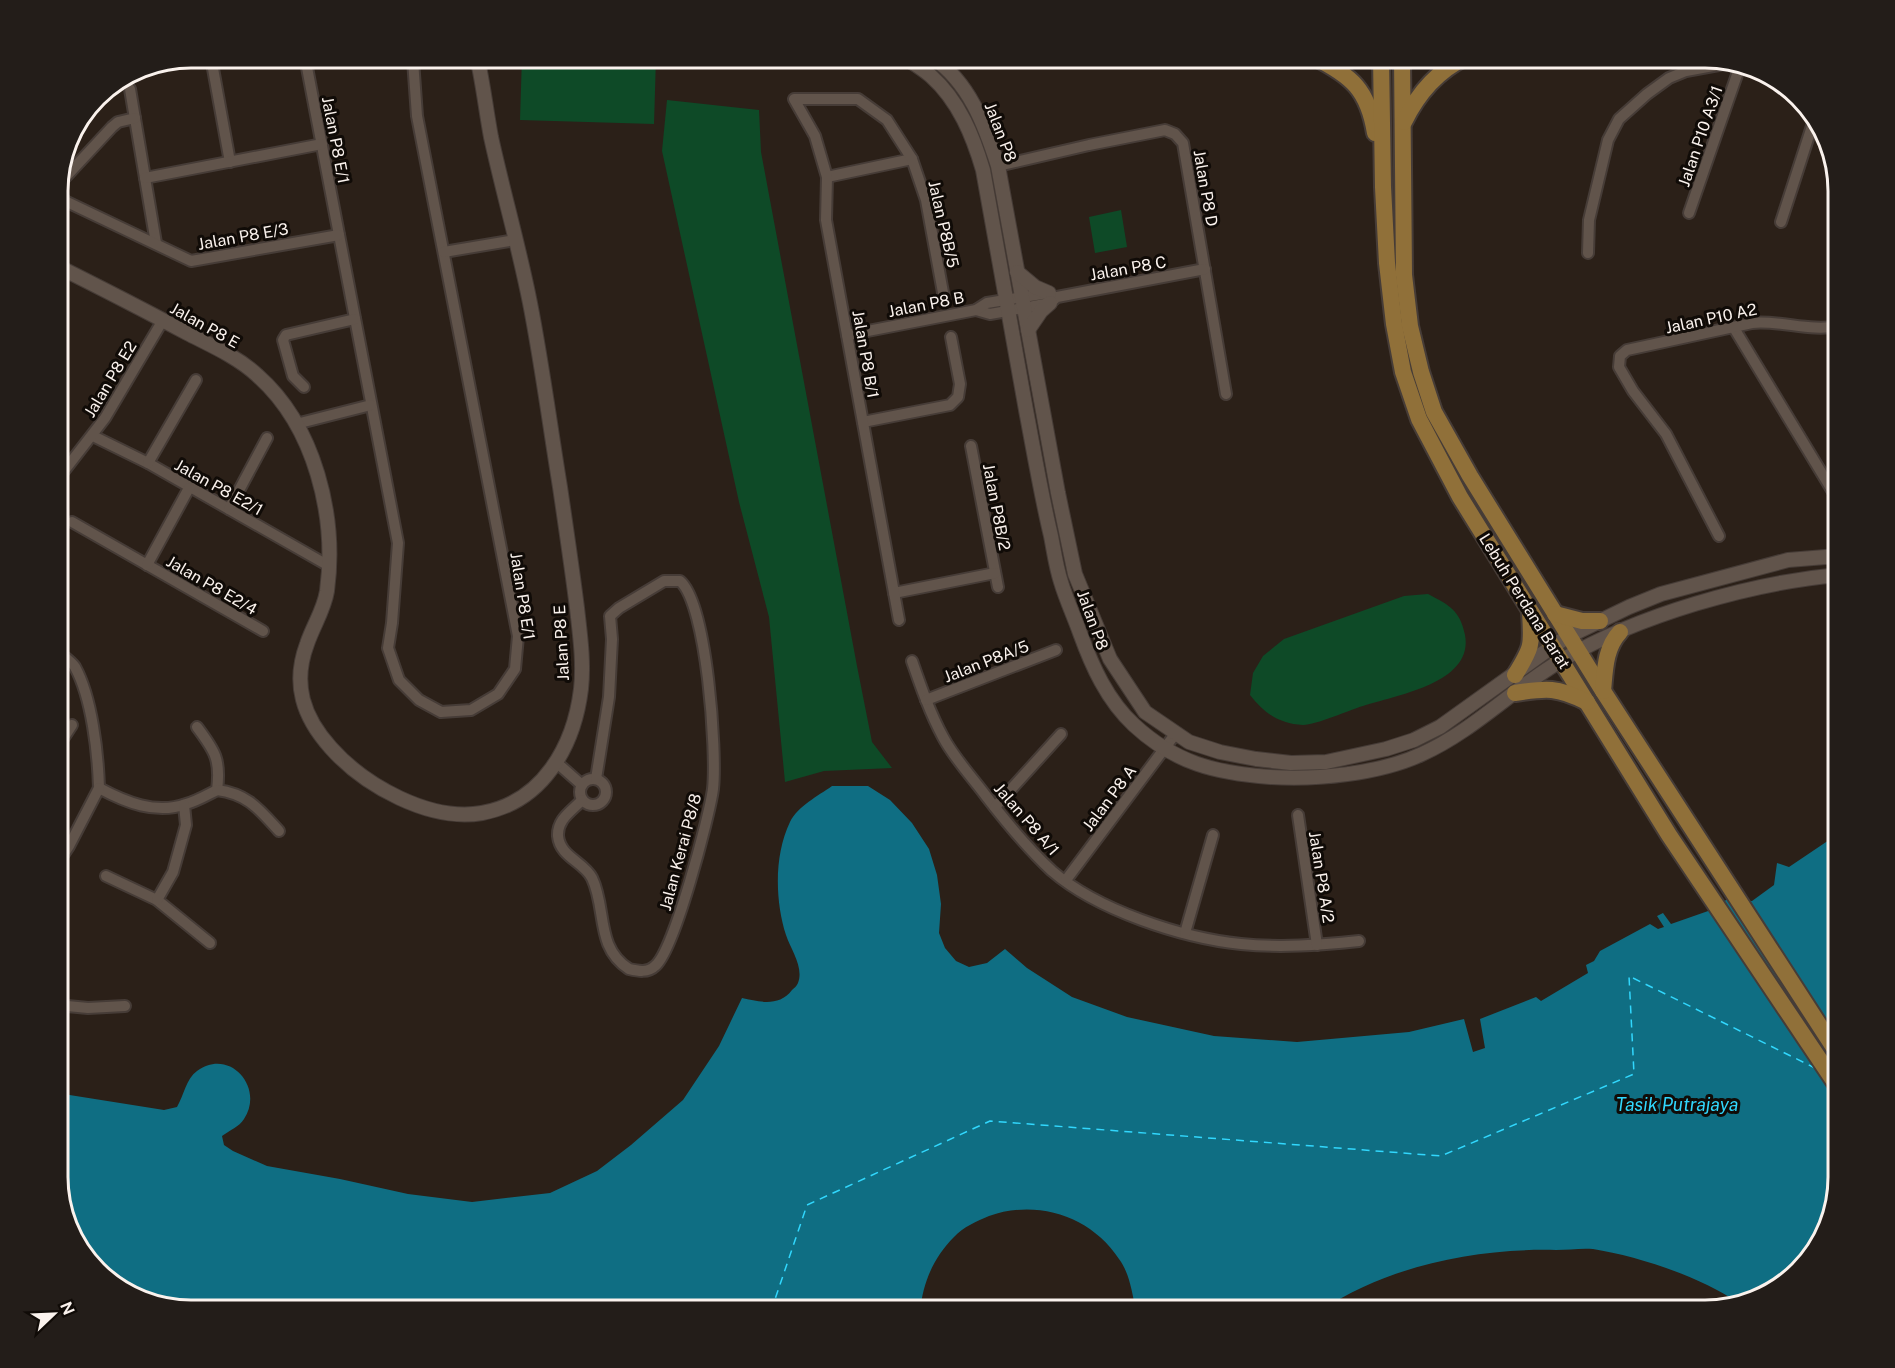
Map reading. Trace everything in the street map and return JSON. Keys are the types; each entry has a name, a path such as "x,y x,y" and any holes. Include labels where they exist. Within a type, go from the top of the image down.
{"main road":[{"path":"1332,68 1351,80 1364,94 1372,116 1383,187"},
{"name":"Lebuh Perdana Barat","path":"1381,68 1387,263 1394,324 1403,372 1416,410 1454,487 1530,611 1686,861 1828,1072"},
{"name":"Lebuh Perdana Barat","path":"1402,68 1404,275 1410,326 1434,412 1470,476 1603,691 1828,1039"},
{"path":"1403,126 1413,103 1427,85 1446,68"},
{"path":"1515,675 1530,651 1532,640 1530,611"},
{"path":"1555,614 1582,621 1600,621"},
{"path":"1603,691 1607,654 1614,638 1620,632"},
{"path":"1515,693 1555,689 1588,702"}],"street":[{"path":"213,68 230,162"},
{"name":"Jalan P8 E/1","path":"307,68 398,543 388,648 399,680 419,700 441,712 471,710 498,694 514,669 518,636 417,116 414,68"},
{"name":"Jalan P8 E","path":"68,272 215,348 256,373 284,405 296,424 314,462 323,498 328,527 329,566 327,595 306,646 300,672 300,692 304,709 331,748 348,764 399,798 439,812 481,813 513,802 540,784 567,743 580,691 582,651 571,556 530,303 491,135 480,68"},
{"name":"Jalan P8","path":"920,68 931,76 952,99 974,139 983,170 1042,498 1060,580 1093,669 1112,699 1134,725 1181,759 1214,769 1253,776 1290,778 1328,777 1390,765 1420,755 1448,740 1515,693 1558,653 1569,636 1600,621 1661,594 1788,560 1828,557"},
{"name":"Jalan P8","path":"946,68 962,86 980,115 998,166 1075,574 1110,659 1127,686 1146,712 1189,742 1220,752 1291,763 1326,762 1386,749 1414,740 1440,727 1515,675 1558,653 1579,652 1664,614 1763,586 1795,579 1828,576"},
{"path":"1588,253 1589,220 1608,140 1619,119 1669,78 1700,68"},
{"name":"Jalan P10 A3/1","path":"1689,213 1738,72"},
{"path":"130,89 156,243"},
{"name":"Jalan P8B/5","path":"794,99 858,99 887,120 912,159 926,200 944,298"},
{"name":"Jalan P8 B/1","path":"794,99 815,136 827,177 826,220 899,620"},
{"name":"Jalan P8 E/3","path":"69,173 112,127 135,118"},
{"path":"1781,222 1811,129"},
{"name":"Jalan P8 D","path":"998,166 1165,130 1175,134 1183,143 1226,394"},
{"path":"145,178 322,144"},
{"path":"827,177 912,159"},
{"name":"Jalan P8 E/3","path":"68,202 191,261 339,235"},
{"path":"444,252 515,240"},
{"name":"Jalan P8 C","path":"1023,302 1204,269"},
{"path":"1017,272 1052,298 1028,330"},
{"name":"Jalan P8 B","path":"847,335 976,310 990,314 1006,305 1023,302"},
{"path":"304,387 293,376 284,340 286,335 355,319"},
{"name":"Jalan P8 E2","path":"68,466 93,435 163,320"},
{"name":"Jalan P10 A2","path":"1719,536 1666,434 1633,391 1619,367 1620,356 1627,351 1752,323 1769,321 1828,326"},
{"path":"1734,328 1828,483"},
{"path":"863,422 950,405 958,397 960,384 951,338"},
{"path":"148,463 196,380"},
{"path":"296,424 371,405"},
{"name":"Jalan P8 E2/1","path":"93,435 148,463 329,566"},
{"path":"229,509 267,438"},
{"name":"Jalan P8B/2","path":"971,446 998,587"},
{"name":"Jalan P8 E2/4","path":"147,565 189,488"},
{"name":"Jalan P8 E2/4","path":"72,522 264,631"},
{"name":"Jalan P8B/2","path":"894,593 995,573"},
{"name":"Jalan Kerai P8/8","path":"582,800 563,818 559,826 558,837 561,847 586,870 593,880 603,930 612,952 629,969 648,970 658,963 670,940 697,854 713,790 714,745 709,676 691,598 685,585 680,581 664,581 619,608 610,616 612,639 609,697 596,779"},
{"name":"Jalan P8A/5","path":"927,700 1056,650"},
{"path":"68,660 74,665 86,693 99,762 99,788 68,848"},
{"name":"Jalan P8 A/1","path":"912,661 944,738 1014,832 1053,872 1094,898 1136,918 1185,933 1239,944 1292,947 1359,941"},
{"path":"68,731 72,725"},
{"path":"197,727 212,747 220,770 217,790"},
{"name":"Jalan P8 A","path":"1066,880 1176,733"},
{"path":"995,807 1060,734"},
{"path":"556,762 582,785"},
{"path":"596,779 604,784 606,794 601,803 591,805 582,800 580,795 582,785 585,781 596,779"},
{"path":"99,788 123,801 152,808 184,805 217,790 234,792 254,803 279,831"},
{"path":"157,900 176,862 186,825 184,805"},
{"name":"Jalan P8 A/2","path":"1298,815 1317,945"},
{"path":"1185,933 1213,835"},
{"path":"106,876 157,900 210,943"},
{"path":"68,1006 88,1008 125,1005"}],"green space":[{"path":"522,68 656,68 654,124 520,120"},
{"path":"667,100 759,110 761,152 872,742 892,768 824,771 785,782 769,617 739,502 662,151"},
{"path":"1121,210 1127,247 1095,253 1089,217"},
{"path":"1428,594 1457,614 1465,635 1465,651 1458,665 1446,676 1413,691 1316,723 1303,725 1279,720 1261,707 1250,695 1253,673 1263,656 1284,639 1404,596"}],"water":[{"name":"Tasik Putrajaya","path":"832,786 868,786 890,800 912,823 929,849 937,875 941,904 939,933 945,948 956,961 969,967 987,963 1005,949 1027,968 1072,997 1127,1017 1214,1036 1297,1042 1409,1032 1464,1019 1473,1052 1485,1048 1480,1019 1536,997 1541,1001 1588,973 1586,965 1594,961 1600,951 1650,924 1658,929 1664,927 1657,916 1663,913 1671,924 1711,910 1726,900 1752,901 1774,885 1777,863 1789,867 1828,841 1828,1177 1823,1209 1815,1232 1797,1258 1773,1280 1759,1288 1729,1297 1688,1276 1649,1262 1610,1252 1584,1249 1495,1252 1433,1263 1374,1282 1338,1300 1134,1300 1126,1271 1107,1244 1094,1232 1062,1215 1026,1210 1007,1211 989,1216 958,1233 940,1253 930,1271 922,1300 183,1300 151,1294 129,1284 98,1258 84,1239 72,1209 68,1185 68,1095 164,1110 177,1107 193,1074 209,1065 221,1064 231,1067 247,1083 250,1095 249,1107 242,1122 222,1136 224,1145 267,1166 408,1194 472,1202 550,1193 597,1171 683,1100 719,1046 742,998 762,1002 775,1001 787,995 798,984 798,965 782,922 778,878 781,849 790,822 809,802"}],"ferry route":[{"path":"775,1300 807,1205 990,1121 1441,1156 1634,1074 1629,976 1817,1069"}]}
